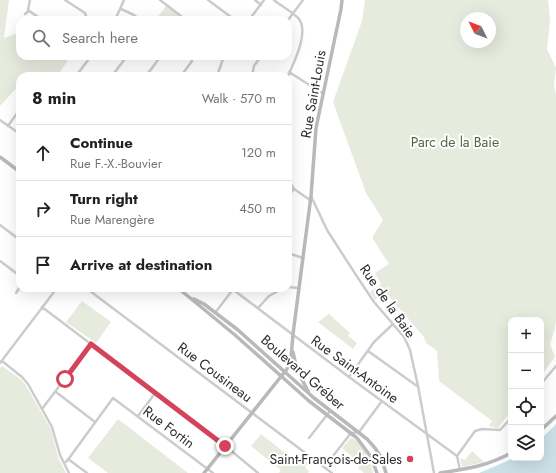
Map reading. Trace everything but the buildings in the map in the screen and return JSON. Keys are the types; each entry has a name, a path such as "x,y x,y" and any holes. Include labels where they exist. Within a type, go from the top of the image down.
{"main road":[{"name":"Rue Saint-Louis","path":"204,473 281,376 290,362 292,334 311,198 316,128 342,0"},
{"path":"0,157 16,169"},
{"name":"Boulevard Gréber","path":"184,292 327,415 360,440 372,457 377,473"},
{"name":"Boulevard Gréber","path":"192,298 204,304 238,330 314,398 359,432 375,448 384,463 386,473"},
{"path":"292,342 297,370 302,381 314,398"},
{"path":"544,427 556,416"},
{"path":"440,473 495,462 508,455"}],"street":[{"path":"25,14 28,11 27,7 30,0"},
{"path":"65,0 85,13 86,16"},
{"path":"117,16 124,0"},
{"path":"160,0 181,16"},
{"path":"208,0 230,16"},
{"path":"255,0 261,5"},
{"path":"252,16 264,0"},
{"path":"274,0 298,19 303,28 303,35 289,72"},
{"path":"292,14 303,0"},
{"path":"120,9 135,16"},
{"path":"28,11 36,16"},
{"path":"79,72 88,60"},
{"path":"115,72 124,60"},
{"path":"149,72 158,60"},
{"path":"184,72 191,60"},
{"path":"218,72 223,60"},
{"path":"253,72 254,66 258,60"},
{"path":"292,74 322,93"},
{"path":"8,126 16,115"},
{"path":"0,120 16,131"},
{"path":"292,186 294,189 311,198"},
{"name":"Rue de la Baie","path":"311,198 327,230 336,244 374,302 404,337 410,350 434,473"},
{"path":"0,225 16,237"},
{"path":"292,254 303,258"},
{"path":"0,262 16,273"},
{"path":"292,287 298,288"},
{"path":"54,292 1,362 24,379 52,427 64,463 69,473"},
{"name":"Rue Cousineau","path":"91,292 332,473"},
{"path":"213,317 230,292"},
{"name":"Rue Saint-Antoine","path":"238,292 349,377 457,456"},
{"path":"258,308 275,292"},
{"path":"42,307 156,392 258,473"},
{"path":"349,377 382,333 393,324"},
{"path":"42,409 91,344"},
{"path":"368,351 418,386"},
{"path":"544,380 556,366"},
{"path":"56,392 96,422 64,463"},
{"path":"138,416 156,392"},
{"name":"Rue Fortin","path":"96,422 114,398 213,473"},
{"path":"333,456 351,433 359,432 382,401"},
{"path":"309,438 330,411"},
{"path":"460,470 457,456 475,431 482,429 500,430 508,421"},
{"path":"428,443 434,438"},
{"path":"68,459 87,473"}],"green space":[{"path":"0,0 9,0 4,38 16,34 16,60 68,60 60,72 16,72 16,88 0,106"},
{"name":"Parc de la Baie","path":"365,0 548,0 550,20 547,49 556,68 554,84 556,94 556,321 550,344 555,357 544,372 544,317 508,317 508,415 498,428 491,427 489,425 492,421 439,381 437,351 426,343 424,337 386,293 375,300 370,292 381,284 375,273 389,264 373,239 373,236 383,220 366,193 333,102 362,21"},
{"path":"167,5 181,16 158,16"},
{"path":"82,301 111,322 96,343 66,322"},
{"path":"329,314 350,333 348,336 357,343 353,349 318,322"},
{"path":"2,366 25,384 51,429 58,457 66,473 0,473 0,368"},
{"path":"118,419 188,473 108,473 88,458"},
{"path":"261,434 300,465 308,456 311,458 305,467 309,471 308,473 279,473 281,470 251,446"},
{"path":"351,438 359,442 371,463 373,473 364,473 358,468 361,464 342,448"},
{"path":"472,451 484,462 462,467 460,458 465,460"}],"shaded area":[{"path":"556,424 556,473 479,473 508,461 544,461 544,436"}],"place":[{"name":"Saint-François-de-Sales","path":"410,459"}],"route":[{"path":"65,379 91,344 225,446"}]}
